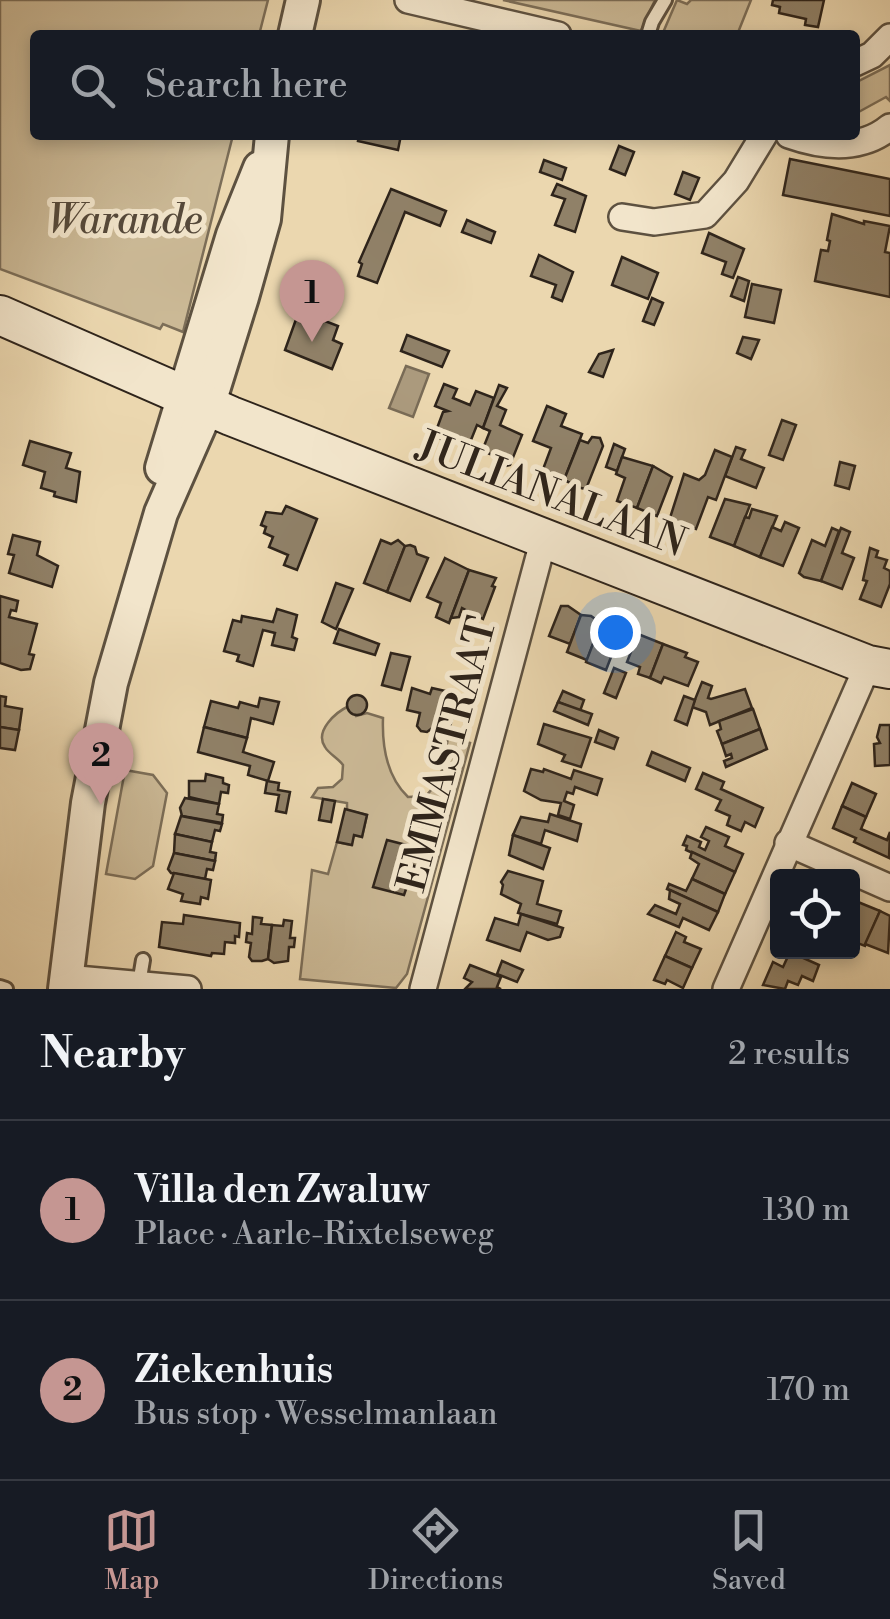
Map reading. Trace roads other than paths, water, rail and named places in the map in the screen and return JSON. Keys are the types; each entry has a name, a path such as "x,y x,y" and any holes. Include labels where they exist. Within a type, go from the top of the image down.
{"main road":[{"name":"JULIANALAAN","path":"0,314 195,400 879,667"}],"street":[{"path":"296,30 303,0"},
{"path":"408,0 537,30"},
{"path":"860,61 890,37"},
{"path":"811,140 852,144 875,138 890,127"},
{"path":"622,217 654,222 706,215 736,181 761,140"},
{"path":"188,989 138,975 66,983 88,803 112,682 195,400 264,219 271,142"},
{"name":"EMMASTRAAT","path":"423,989 544,538"},
{"path":"726,989 788,844 879,667"},
{"path":"788,844 890,888"}],"lane":[{"path":"650,30 665,0"}],"place":[{"name":"Villa den Zwaluw","path":"312,342"},
{"name":"Ziekenhuis","path":"101,805"}],"park label":[{"name":"Warande","path":"125,219"}]}
